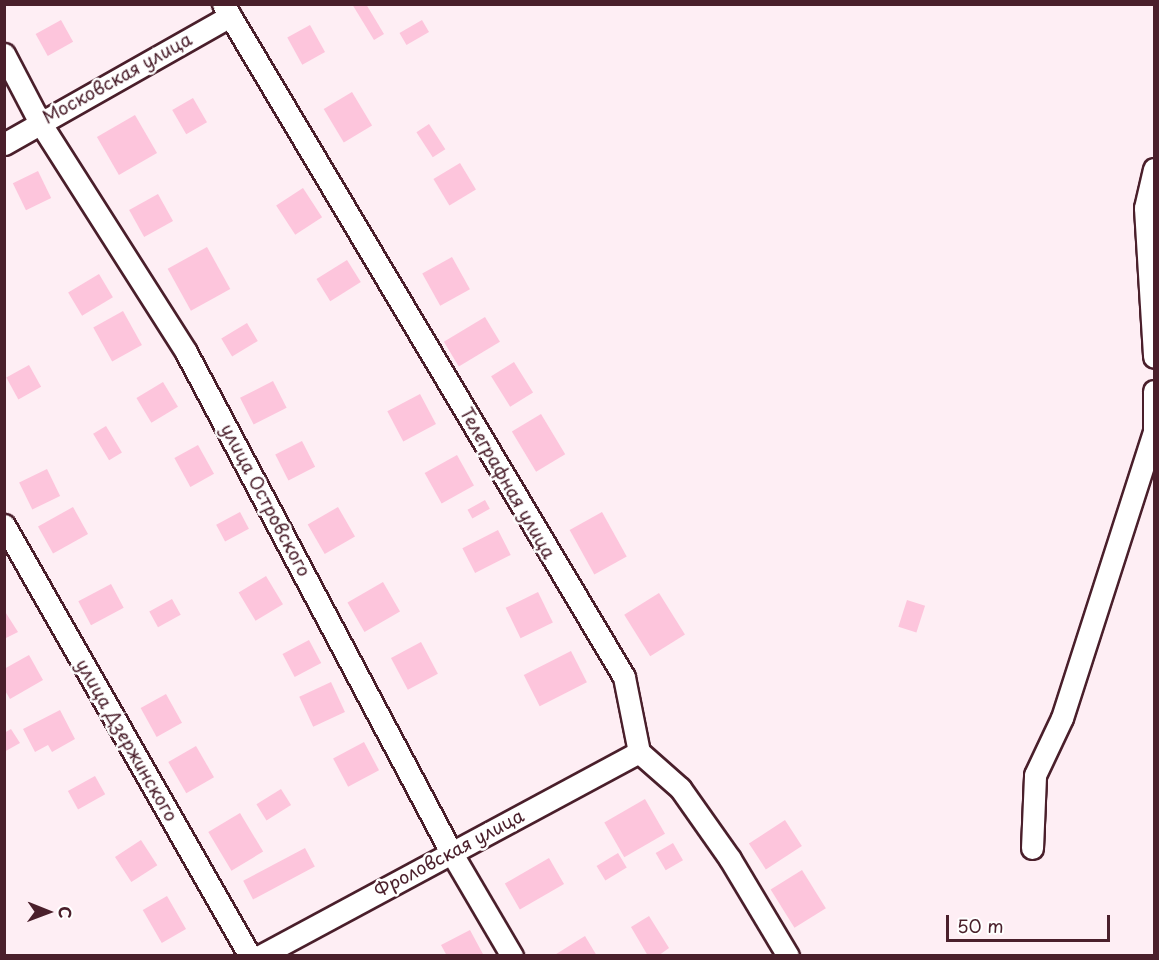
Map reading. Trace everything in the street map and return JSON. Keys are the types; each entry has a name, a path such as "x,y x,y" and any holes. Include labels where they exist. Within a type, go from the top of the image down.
{"street":[{"name":"Московская улица","path":"4,144 227,10"},
{"name":"Телеграфная улица","path":"227,10 624,677 639,752"},
{"name":"улица Островского","path":"4,54 39,121 186,352 451,852 512,956"},
{"path":"1155,169 1145,208 1155,357"},
{"path":"1032,848 1035,775 1062,718 1154,431 1155,391"},
{"name":"улица Дзержинского","path":"4,525 250,956"},
{"name":"Фроловская улица","path":"260,956 639,752"},
{"path":"639,752 680,788 730,859 788,956"}],"building":[{"path":"352,4 366,4 384,34 374,40"},
{"path":"61,20 73,42 48,56 36,34"},
{"path":"422,20 429,32 406,45 399,33"},
{"path":"310,25 325,52 302,65 287,38"},
{"path":"352,92 372,125 344,142 324,109"},
{"path":"193,98 207,122 186,134 172,110"},
{"path":"135,115 157,153 119,175 97,137"},
{"path":"429,124 445,149 433,157 416,132"},
{"path":"460,163 476,190 449,206 433,179"},
{"path":"38,171 51,198 26,210 13,183"},
{"path":"303,188 322,217 295,235 276,205"},
{"path":"158,194 173,221 144,237 129,210"},
{"path":"207,247 230,289 191,311 168,269"},
{"path":"452,257 470,289 440,306 422,273"},
{"path":"347,260 361,282 330,301 316,279"},
{"path":"99,274 113,297 82,316 68,293"},
{"path":"123,311 142,345 112,362 93,327"},
{"path":"485,317 500,342 459,367 444,342"},
{"path":"247,323 258,341 232,356 221,338"},
{"path":"514,362 533,393 510,407 491,376"},
{"path":"29,365 41,387 18,399 6,378"},
{"path":"273,381 287,408 254,425 240,398"},
{"path":"163,382 178,407 151,423 136,398"},
{"path":"420,394 436,424 403,441 387,411"},
{"path":"541,414 565,454 536,472 512,432"},
{"path":"106,426 122,453 109,460 93,434"},
{"path":"302,441 315,467 288,480 275,455"},
{"path":"198,445 214,474 190,487 174,458"},
{"path":"457,455 474,486 442,504 425,473"},
{"path":"47,469 60,496 32,510 19,483"},
{"path":"485,500 490,509 472,518 468,510"},
{"path":"73,507 88,534 53,554 38,526"},
{"path":"338,507 355,536 325,554 308,524"},
{"path":"240,512 249,529 225,541 216,525"},
{"path":"602,512 627,557 594,575 570,530"},
{"path":"498,530 511,555 475,573 462,548"},
{"path":"266,576 283,604 256,621 239,592"},
{"path":"383,582 400,611 364,632 347,602"},
{"path":"111,584 124,608 91,625 78,601"},
{"path":"538,592 553,623 521,638 506,608"},
{"path":"659,593 685,635 650,656 624,615"},
{"path":"172,599 181,615 158,627 149,612"},
{"path":"907,600 925,606 916,633 898,627"},
{"path":"4,610 18,632 4,639"},
{"path":"309,640 321,663 295,677 283,654"},
{"path":"421,642 438,674 408,690 391,658"},
{"path":"571,651 587,682 540,706 524,675"},
{"path":"29,655 43,680 10,699 4,689 4,669"},
{"path":"331,682 345,712 313,727 299,697"},
{"path":"166,694 182,723 157,737 141,708"},
{"path":"60,710 75,739 52,752 48,745 35,752 23,729"},
{"path":"11,729 20,743 4,752 4,733"},
{"path":"364,742 379,770 348,787 333,758"},
{"path":"196,746 214,777 186,793 168,762"},
{"path":"95,776 105,794 78,809 68,791"},
{"path":"281,789 291,805 266,820 256,804"},
{"path":"645,799 665,834 624,857 604,822"},
{"path":"240,813 263,852 231,871 208,832"},
{"path":"785,820 802,846 766,869 749,843"},
{"path":"141,840 157,865 131,882 115,857"},
{"path":"673,843 683,860 666,870 656,853"},
{"path":"305,848 315,867 253,899 243,881"},
{"path":"618,853 627,868 605,880 597,866"},
{"path":"549,858 564,884 520,909 505,884"},
{"path":"802,870 826,908 794,928 771,890"},
{"path":"167,896 186,929 162,943 143,910"},
{"path":"649,916 669,948 658,956 648,956 631,927"},
{"path":"470,930 484,956 447,956 441,945"},
{"path":"585,936 597,956 553,956"}]}
